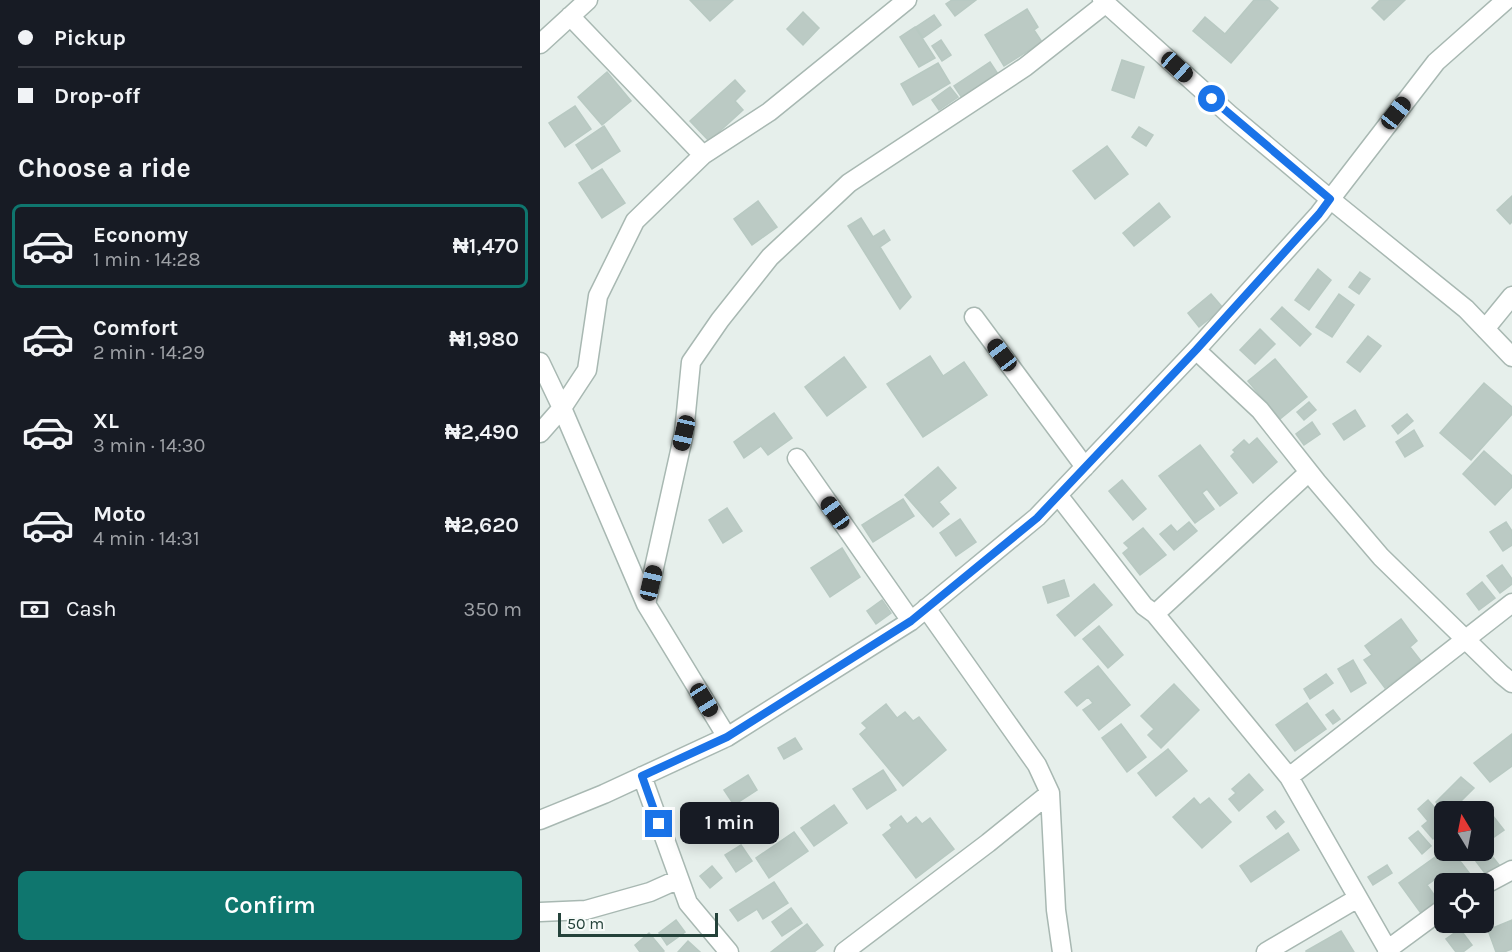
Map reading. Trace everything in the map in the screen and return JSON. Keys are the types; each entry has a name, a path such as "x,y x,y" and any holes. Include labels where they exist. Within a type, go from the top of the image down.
{"street":[{"path":"540,44 588,0"},
{"path":"540,433 562,408 587,370 598,296 634,221 703,155 769,112 907,0"},
{"path":"646,604 684,433 691,362 720,320 770,257 849,183 1025,67 1103,2 1230,115 1466,309 1512,357"},
{"path":"540,820 727,737 911,621 1037,518 1196,350 1319,214 1436,62 1501,2"},
{"path":"570,16 703,155"},
{"path":"1485,329 1512,296"},
{"path":"974,317 1085,467"},
{"path":"1196,350 1260,410 1381,557 1512,683"},
{"path":"540,362 646,604 727,737"},
{"path":"796,458 911,621"},
{"path":"1155,614 1309,472"},
{"path":"1058,495 1144,606 1155,614 1289,777 1388,951 1434,916"},
{"path":"1289,777 1512,603"},
{"path":"926,608 1037,765 1050,793 1056,910 1062,952"},
{"path":"642,776 688,903 729,952"},
{"path":"844,952 1050,793"},
{"path":"1494,880 1512,870"},
{"path":"540,912 586,909 650,892 679,879"},
{"path":"1266,952 1358,898"}],"building":[{"path":"690,0 733,0 710,21"},
{"path":"952,0 976,0 955,16 946,4"},
{"path":"1254,0 1269,0 1278,8 1231,63 1193,31 1205,17 1225,34"},
{"path":"1380,0 1405,0 1384,20 1372,8"},
{"path":"1027,9 1038,27 1034,30 1042,42 1004,66 985,35"},
{"path":"803,12 819,28 803,45 787,29"},
{"path":"934,15 941,25 923,38 916,27"},
{"path":"915,27 935,58 919,67 900,37"},
{"path":"941,40 951,55 942,61 932,46"},
{"path":"1122,60 1144,67 1134,98 1112,90"},
{"path":"990,62 998,74 962,98 954,86"},
{"path":"938,63 950,83 913,105 901,84"},
{"path":"607,72 631,101 602,125 578,97"},
{"path":"735,80 745,91 735,101 743,110 709,141 690,121"},
{"path":"950,87 958,97 939,110 932,100"},
{"path":"575,106 591,129 565,147 549,123"},
{"path":"604,126 620,151 592,169 576,145"},
{"path":"1139,127 1153,135 1146,146 1132,137"},
{"path":"1107,146 1128,174 1095,199 1073,171"},
{"path":"602,169 625,203 602,218 579,183"},
{"path":"1512,196 1512,222 1510,224 1497,210"},
{"path":"758,201 777,227 752,245 734,219"},
{"path":"1159,203 1170,217 1134,246 1123,233"},
{"path":"861,218 873,237 884,230 890,240 880,247 911,297 900,309 848,226"},
{"path":"1318,269 1331,280 1309,310 1295,300"},
{"path":"1360,272 1370,279 1359,294 1349,287"},
{"path":"1211,294 1223,308 1199,327 1188,313"},
{"path":"1339,294 1354,305 1332,337 1316,327"},
{"path":"1282,307 1311,334 1300,346 1271,319"},
{"path":"1260,329 1275,344 1255,364 1240,350"},
{"path":"1368,336 1381,346 1360,372 1347,362"},
{"path":"930,356 943,376 964,362 987,395 923,437 887,384"},
{"path":"844,357 866,387 827,416 805,387"},
{"path":"1275,359 1307,397 1280,419 1248,381"},
{"path":"1484,383 1512,407 1512,414 1471,460 1440,433"},
{"path":"1309,402 1316,410 1304,420 1297,412"},
{"path":"1355,410 1365,426 1344,440 1333,424"},
{"path":"774,413 792,438 768,455 761,446 744,458 734,442"},
{"path":"1407,414 1413,421 1398,434 1392,426"},
{"path":"1312,422 1320,434 1304,445 1296,434"},
{"path":"1414,430 1423,446 1405,457 1396,442"},
{"path":"1257,438 1277,462 1253,483 1231,456 1235,452 1233,450 1244,440 1249,445"},
{"path":"1200,445 1237,493 1220,506 1207,489 1202,493 1214,509 1195,523 1159,476"},
{"path":"1484,451 1512,476 1512,487 1495,505 1463,474"},
{"path":"938,467 956,488 939,502 949,514 933,527 905,495"},
{"path":"1122,480 1146,509 1133,520 1109,491"},
{"path":"903,499 914,516 873,542 862,525"},
{"path":"727,508 742,531 723,543 709,520"},
{"path":"960,519 976,542 956,556 940,533"},
{"path":"1189,522 1197,531 1174,550 1160,534 1171,525 1177,532"},
{"path":"1506,522 1512,531 1512,545 1503,551 1490,532"},
{"path":"1143,528 1166,555 1140,575 1123,553 1129,548 1124,543"},
{"path":"842,548 860,577 830,597 811,568"},
{"path":"1502,565 1512,579 1512,584 1500,593 1487,576"},
{"path":"1064,580 1069,596 1048,603 1043,587"},
{"path":"1482,582 1495,598 1479,610 1467,594"},
{"path":"1094,584 1112,605 1075,636 1057,615"},
{"path":"882,600 891,613 876,624 867,611"},
{"path":"1401,619 1417,641 1410,647 1421,661 1385,688 1364,660 1372,655 1365,646"},
{"path":"1099,626 1123,655 1108,668 1083,639"},
{"path":"1353,660 1366,683 1351,692 1338,669"},
{"path":"1098,666 1130,705 1099,730 1083,710 1093,703 1088,697 1077,706 1065,692"},
{"path":"1326,674 1333,683 1310,699 1304,689"},
{"path":"1174,684 1199,710 1161,748 1148,735 1154,729 1141,716"},
{"path":"1307,703 1326,729 1295,751 1276,725"},
{"path":"886,704 897,718 905,712 913,721 919,717 946,750 903,786 860,734 867,728 862,723"},
{"path":"1333,710 1340,719 1333,724 1326,715"},
{"path":"1121,724 1146,757 1127,772 1102,738"},
{"path":"1512,734 1512,766 1490,782 1474,763"},
{"path":"795,738 802,749 784,759 778,748"},
{"path":"1168,749 1187,771 1156,796 1138,773"},
{"path":"883,770 896,790 867,809 853,789"},
{"path":"1249,774 1263,790 1239,811 1229,799 1236,793 1232,789"},
{"path":"748,775 757,790 734,805 724,790"},
{"path":"1461,777 1474,788 1461,801 1437,801"},
{"path":"1194,798 1200,805 1209,798 1231,822 1202,848 1173,817"},
{"path":"1428,800 1434,807 1433,839 1422,826 1428,821 1418,809"},
{"path":"834,805 847,823 814,846 801,828"},
{"path":"1275,811 1284,822 1276,829 1267,817"},
{"path":"901,816 907,824 916,817 922,824 930,818 954,849 916,878 883,835"},
{"path":"1494,817 1504,830 1494,837"},
{"path":"1418,831 1431,846 1422,854 1409,838"},
{"path":"794,832 808,851 769,878 756,858"},
{"path":"1288,833 1299,850 1251,882 1240,866"},
{"path":"741,845 752,861 736,872 725,855"},
{"path":"1434,858 1434,861 1460,861 1469,873 1434,873 1434,880 1427,885 1434,895 1434,908 1423,916 1399,883"},
{"path":"1494,858 1500,866 1491,873 1485,873 1476,861 1494,861"},
{"path":"1387,865 1392,873 1373,885 1368,877"},
{"path":"712,866 722,878 710,888 700,876"},
{"path":"774,882 788,903 763,919 757,909 738,921 730,910"},
{"path":"791,908 802,923 782,936 772,922"},
{"path":"676,920 685,932 667,945 659,933"},
{"path":"1512,920 1512,949 1496,952 1489,933 1494,933 1494,928"},
{"path":"807,924 823,945 814,952 771,952"},
{"path":"1341,931 1354,952 1306,952 1306,951"},
{"path":"649,933 664,951 640,952 635,945"},
{"path":"1454,933 1463,933 1472,945 1463,952 1456,952 1446,939"},
{"path":"688,941 700,952 678,952"}],"route":[{"path":"659,824 642,776 727,737 911,621 1037,518 1196,350 1319,214 1330,199 1212,99"}]}
